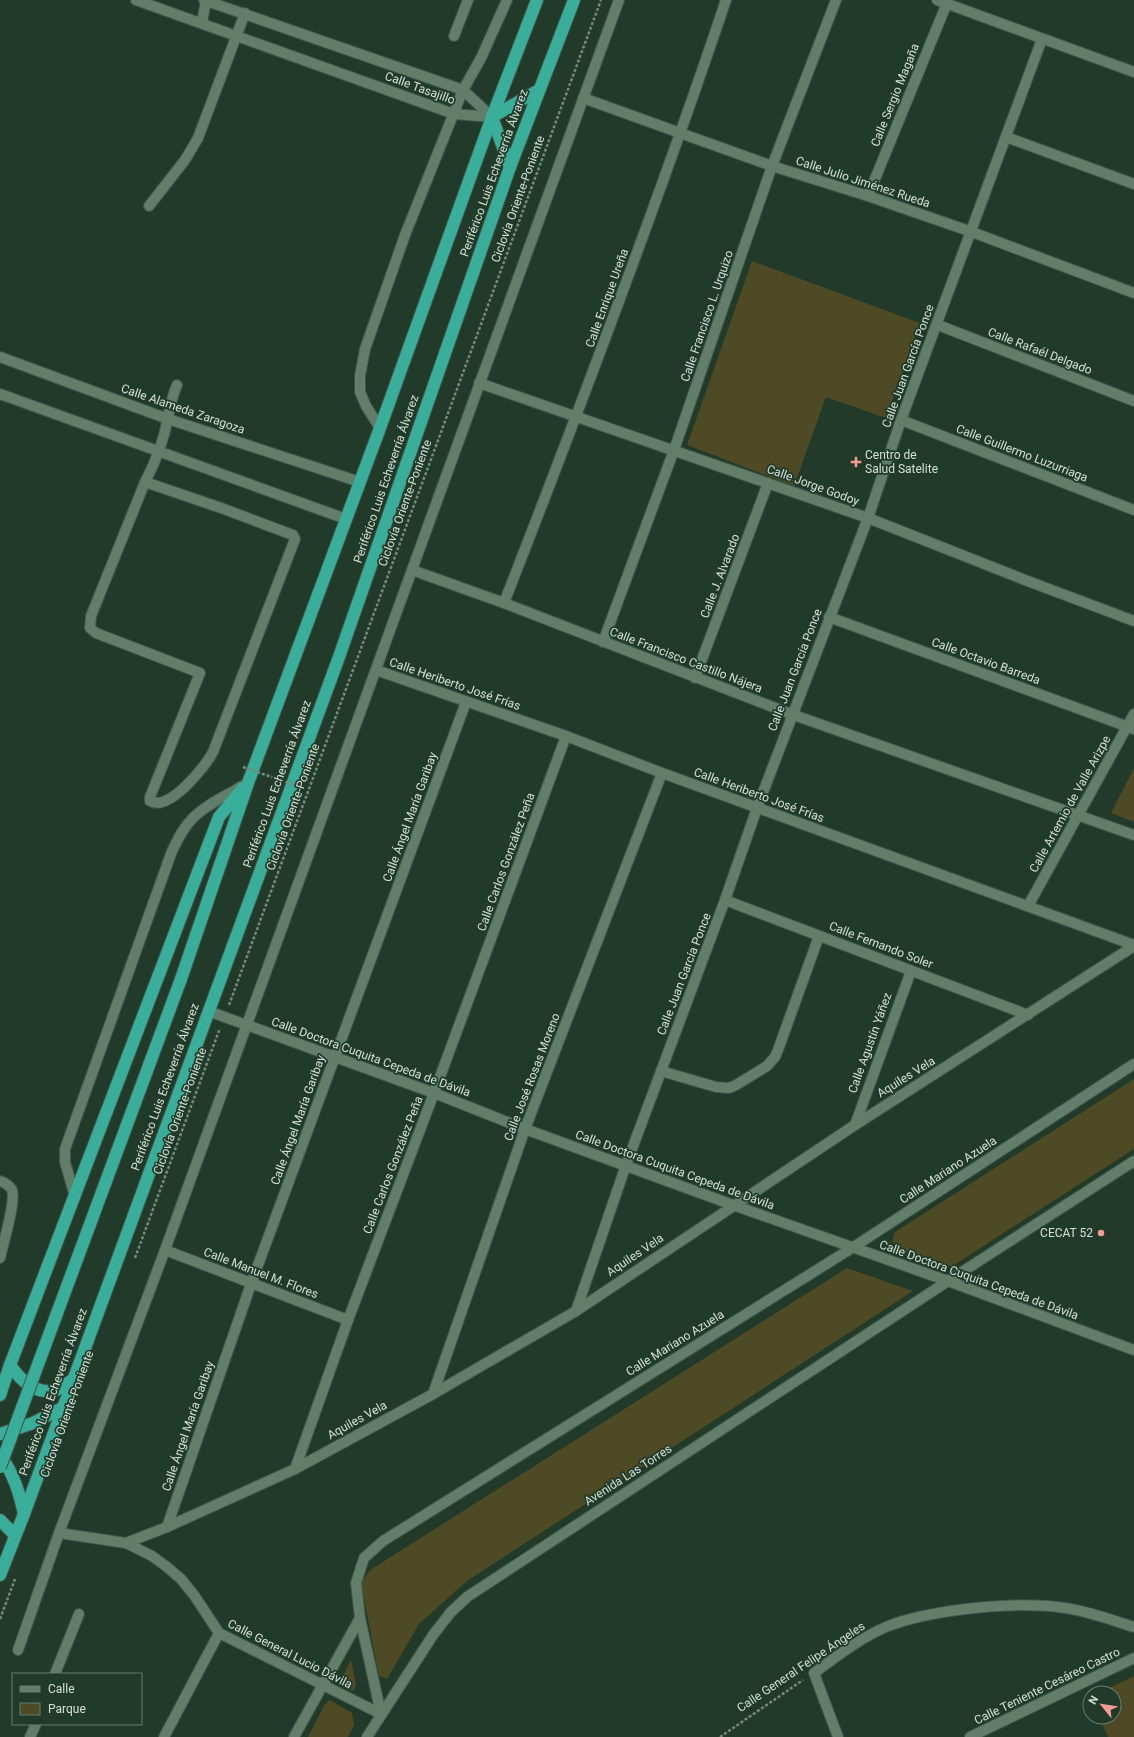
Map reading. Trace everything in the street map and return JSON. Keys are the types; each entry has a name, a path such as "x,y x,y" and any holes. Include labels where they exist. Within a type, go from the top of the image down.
{"highway":[{"name":"Periférico Luis Echeverría Álvarez","path":"0,1467 181,979 248,783 380,428 492,117 537,0"},
{"name":"Periférico Luis Echeverría Álvarez","path":"0,1575 24,1514 339,657 510,167 574,0"},
{"path":"510,167 492,117 539,90"},
{"path":"0,1395 10,1365 219,817 248,783"},
{"path":"10,1365 17,1376 25,1384 48,1391 60,1388 72,1380"},
{"path":"0,1434 33,1423 62,1408"},
{"path":"0,1455 12,1474 17,1486 24,1514"},
{"path":"0,1520 15,1535"}],"street":[{"name":"Calle Tasajillo","path":"136,0 454,114 492,117"},
{"name":"Calle Tasajillo","path":"205,0 463,90 492,117"},
{"path":"202,24 205,0"},
{"path":"454,36 468,0"},
{"path":"380,428 366,406 360,392 360,376 365,349 405,235 463,90 481,58 506,0"},
{"path":"18,1650 59,1533 165,1250 619,0"},
{"name":"Calle Enrique Ureña","path":"504,603 577,416 681,134 726,0"},
{"name":"Calle Francisco L. Urquizo","path":"603,642 674,450 772,166 836,0"},
{"path":"942,2 1134,72"},
{"name":"Calle Sergio Magaña","path":"868,196 942,2"},
{"path":"149,206 185,160 198,138 245,14"},
{"name":"Calle Juan García Ponce","path":"576,1311 626,1166 725,900 757,808 868,518 902,420 1042,39"},
{"name":"Calle Julio Jiménez Rueda","path":"583,98 772,166 868,196 972,232 1134,293"},
{"path":"1006,137 1134,184"},
{"name":"Calle Rafaél Delgado","path":"938,325 1134,401"},
{"name":"Calle Alameda Zaragoza","path":"0,357 168,419 360,482"},
{"name":"Calle Jorge Godoy","path":"479,384 577,416 868,518 1018,578 1134,621"},
{"path":"145,482 260,521 293,535 295,539 213,752 201,771 169,800 159,803 150,801 150,797 200,673 96,633 90,628 89,622 145,482 157,452 168,419 170,402 177,385"},
{"path":"0,394 346,520"},
{"name":"Calle Guillermo Luzurriaga","path":"902,420 1134,510"},
{"name":"Calle J. Alvarado","path":"695,678 768,483"},
{"name":"Calle Francisco Castillo Nájera","path":"412,570 504,603 695,678 792,714 1134,835"},
{"name":"Calle Octavio Barreda","path":"829,617 1131,728"},
{"name":"Calle Heriberto José Frías","path":"376,670 566,736 757,808 1134,945"},
{"name":"Calle Ángel María Garibay","path":"167,1527 251,1284 466,702"},
{"name":"Calle Artemio de Valle Arizpe","path":"1028,906 1078,815 1131,728 1134,714"},
{"name":"Calle Carlos González Peña","path":"295,1469 348,1320 566,736"},
{"name":"Calle José Rosas Moreno","path":"432,1394 525,1128 662,773"},
{"path":"75,1197 65,1162 65,1149 172,851 181,832 193,818 208,807 248,783"},
{"name":"Calle Fernando Soler","path":"725,900 1028,1015"},
{"path":"661,1071 723,1089 736,1085 767,1066 778,1050 818,936"},
{"name":"Aquiles Vela","path":"126,1543 167,1527 295,1469 432,1394 576,1311 733,1205 1134,945"},
{"name":"Calle Agustín Yáñez","path":"855,1125 911,971"},
{"name":"Calle Doctora Cuquita Cepeda de Dávila","path":"208,1011 434,1093 626,1166 852,1248 948,1281 1134,1350"},
{"name":"Calle Mariano Azuela","path":"381,1714 360,1618 356,1583 364,1558 383,1541 852,1248 1134,1064"},
{"name":"Avenida Las Torres","path":"367,1737 433,1635 451,1612 467,1597 948,1281 1134,1161"},
{"path":"0,1181 5,1182 12,1189 13,1199 0,1258"},
{"name":"Calle Manuel M. Flores","path":"165,1250 348,1320"},
{"path":"59,1533 126,1543"},
{"name":"Calle General Lucio Dávila","path":"126,1543 162,1563 181,1579 194,1595 219,1634 381,1714"},
{"name":"Calle General Felipe Ángeles","path":"814,1672 852,1646 885,1628 911,1619 988,1607 1049,1606 1093,1614 1134,1627"},
{"path":"55,1673 79,1614"},
{"path":"294,1737 360,1618"},
{"path":"164,1737 219,1634"},
{"name":"Calle Teniente Cesáreo Castro","path":"970,1737 1134,1658"},
{"path":"814,1672 838,1737"},
{"path":"30,1737 36,1725"}],"path":[{"name":"Ciclovía Oriente-Poniente","path":"133,1262 601,0"},
{"path":"243,767 304,788"},
{"path":"0,1619 17,1575"},
{"name":"Calle General Felipe Ángeles","path":"720,1737 814,1672"}],"green space":[{"path":"752,261 920,323 886,418 826,397 794,486 687,445"},
{"path":"1134,768 1134,822 1111,813"},
{"path":"1134,1079 1134,1149 951,1267 898,1249 892,1241 895,1232"},
{"path":"847,1268 913,1291 467,1581 419,1624 387,1679 379,1676 361,1583 370,1570"},
{"path":"351,1660 356,1684 354,1691 339,1684"},
{"path":"1134,1676 1134,1737 1108,1737 1103,1725 1122,1725 1122,1685 1115,1685"},
{"path":"330,1700 352,1713 354,1725 348,1737 308,1737 325,1704"}],"place":[{"name":"Centro de Salud Satelite","path":"856,462"},
{"name":"CECAT 52","path":"1101,1233"}]}
